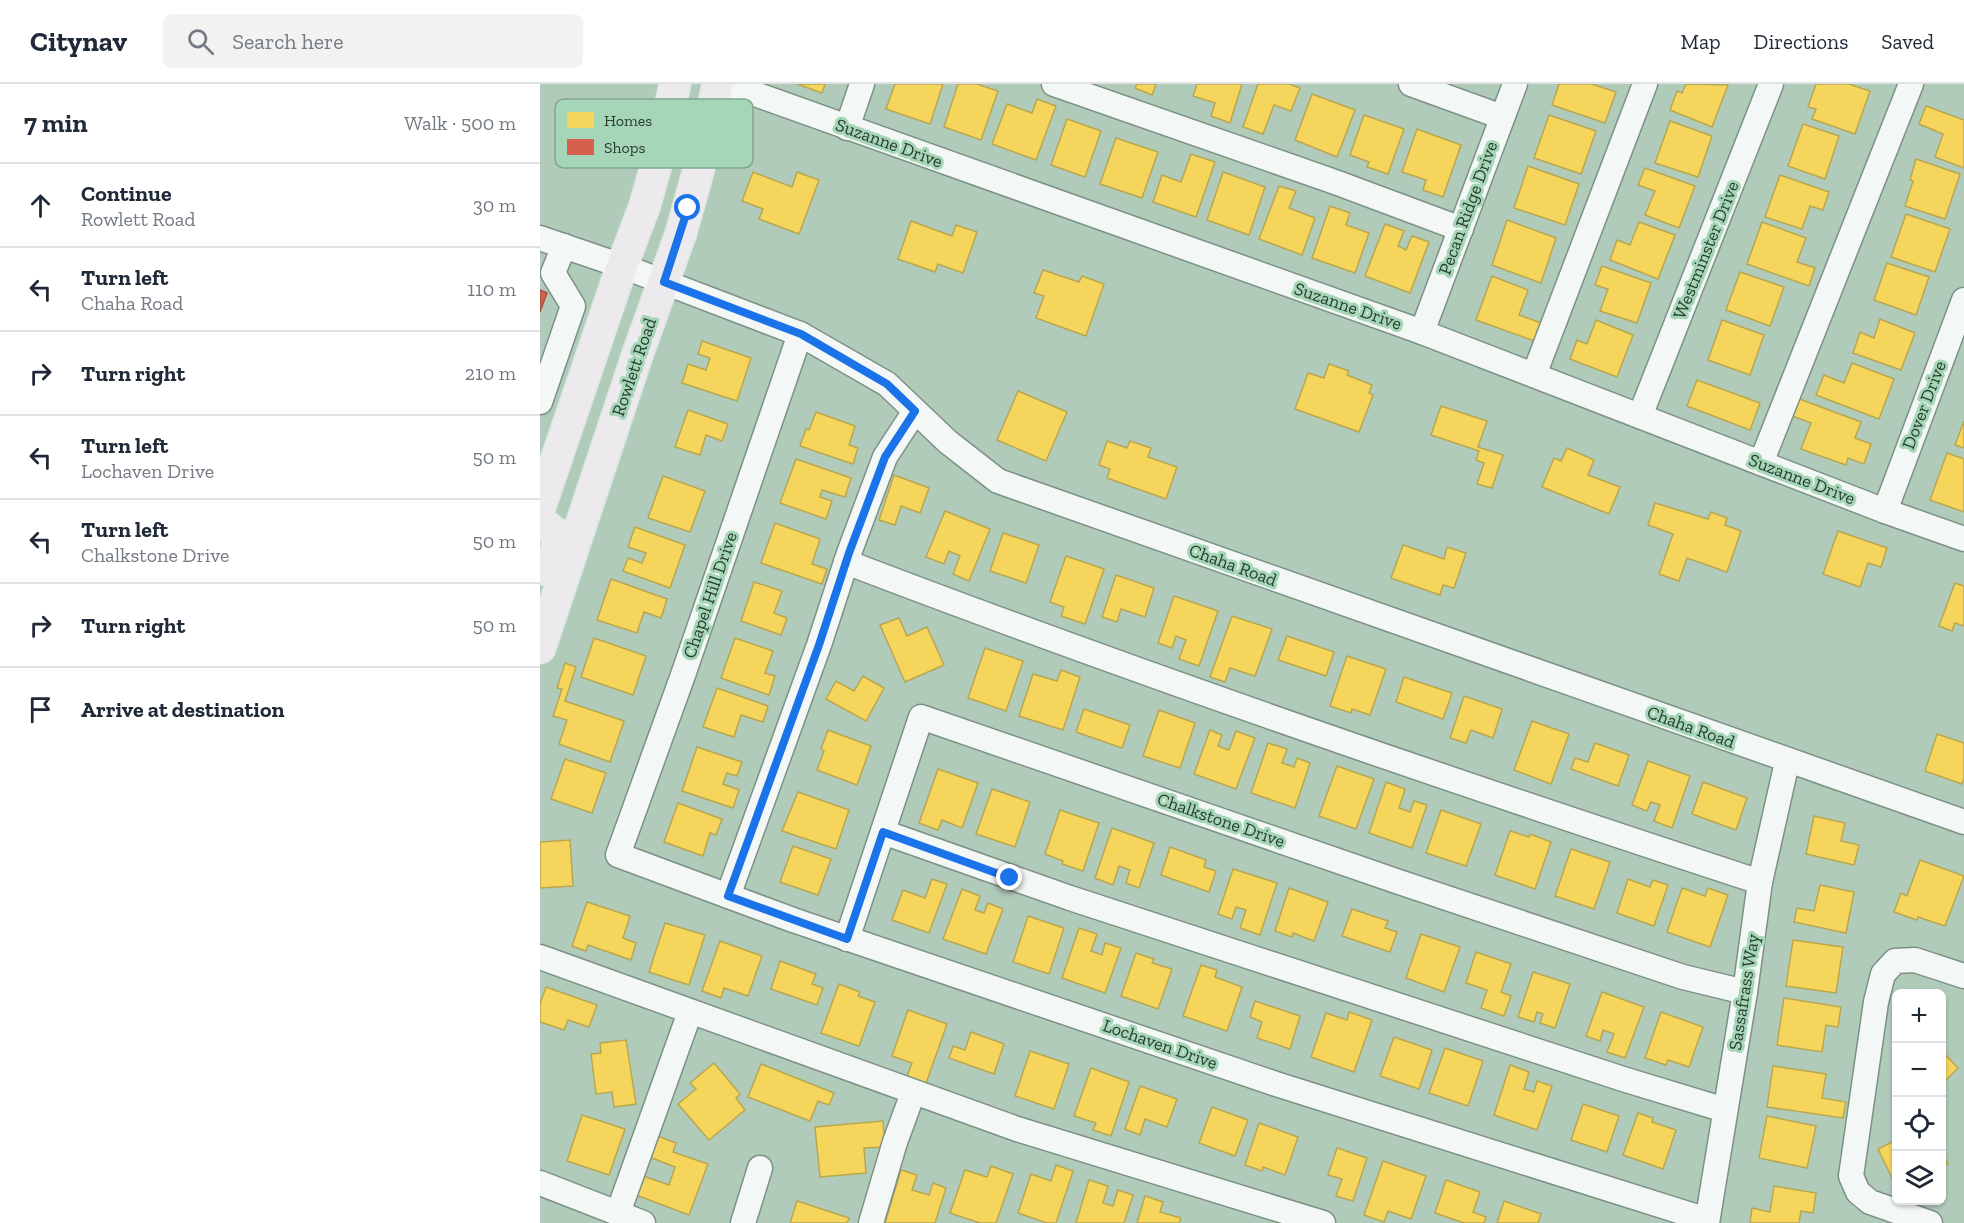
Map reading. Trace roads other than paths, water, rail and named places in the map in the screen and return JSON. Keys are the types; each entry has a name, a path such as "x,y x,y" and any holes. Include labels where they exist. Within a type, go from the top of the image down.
{"main road":[{"path":"672,99 675,84"},
{"name":"Rowlett Road","path":"714,99 718,84"},
{"path":"540,507 645,205 655,168"},
{"name":"Rowlett Road","path":"540,648 664,282 688,208 698,168"},
{"path":"540,521 555,533 559,541 540,597"}],"street":[{"name":"Suzanne Drive","path":"727,84 1422,332 1885,511 1964,539"},
{"path":"847,128 862,84"},
{"path":"1054,84 1461,228"},
{"path":"1411,84 1503,117"},
{"name":"Pecan Ridge Drive","path":"1422,332 1515,84"},
{"path":"1534,375 1645,84"},
{"name":"Westminster Drive","path":"1640,416 1772,84"},
{"path":"1761,463 1911,84"},
{"name":"Chaha Road","path":"540,238 622,266 801,334 887,384 948,442 998,481 1787,762 1964,822"},
{"path":"540,402 573,306 553,273 564,246"},
{"name":"Dover Drive","path":"1885,511 1964,300"},
{"name":"Chapel Hill Drive","path":"618,855 801,334"},
{"path":"728,896 885,457 915,411"},
{"path":"846,562 1009,624 1249,709 1760,882"},
{"name":"Chalkstone Drive","path":"847,939 921,717 1683,977 1745,992"},
{"name":"Sassafrass Way","path":"1707,1221 1745,992 1760,882 1787,762"},
{"path":"883,832 1040,888 1725,1110"},
{"name":"Lochaven Drive","path":"618,855 847,939 1276,1084 1707,1221"},
{"path":"540,957 1017,1130 1323,1223"},
{"path":"1930,1223 1870,1202 1858,1192 1851,1176 1876,1002 1883,974 1895,961 1915,960 1964,976"},
{"path":"618,1213 690,1012"},
{"path":"871,1223 895,1142 913,1093"},
{"path":"743,1223 760,1168"},
{"path":"540,1184 643,1223"}]}
